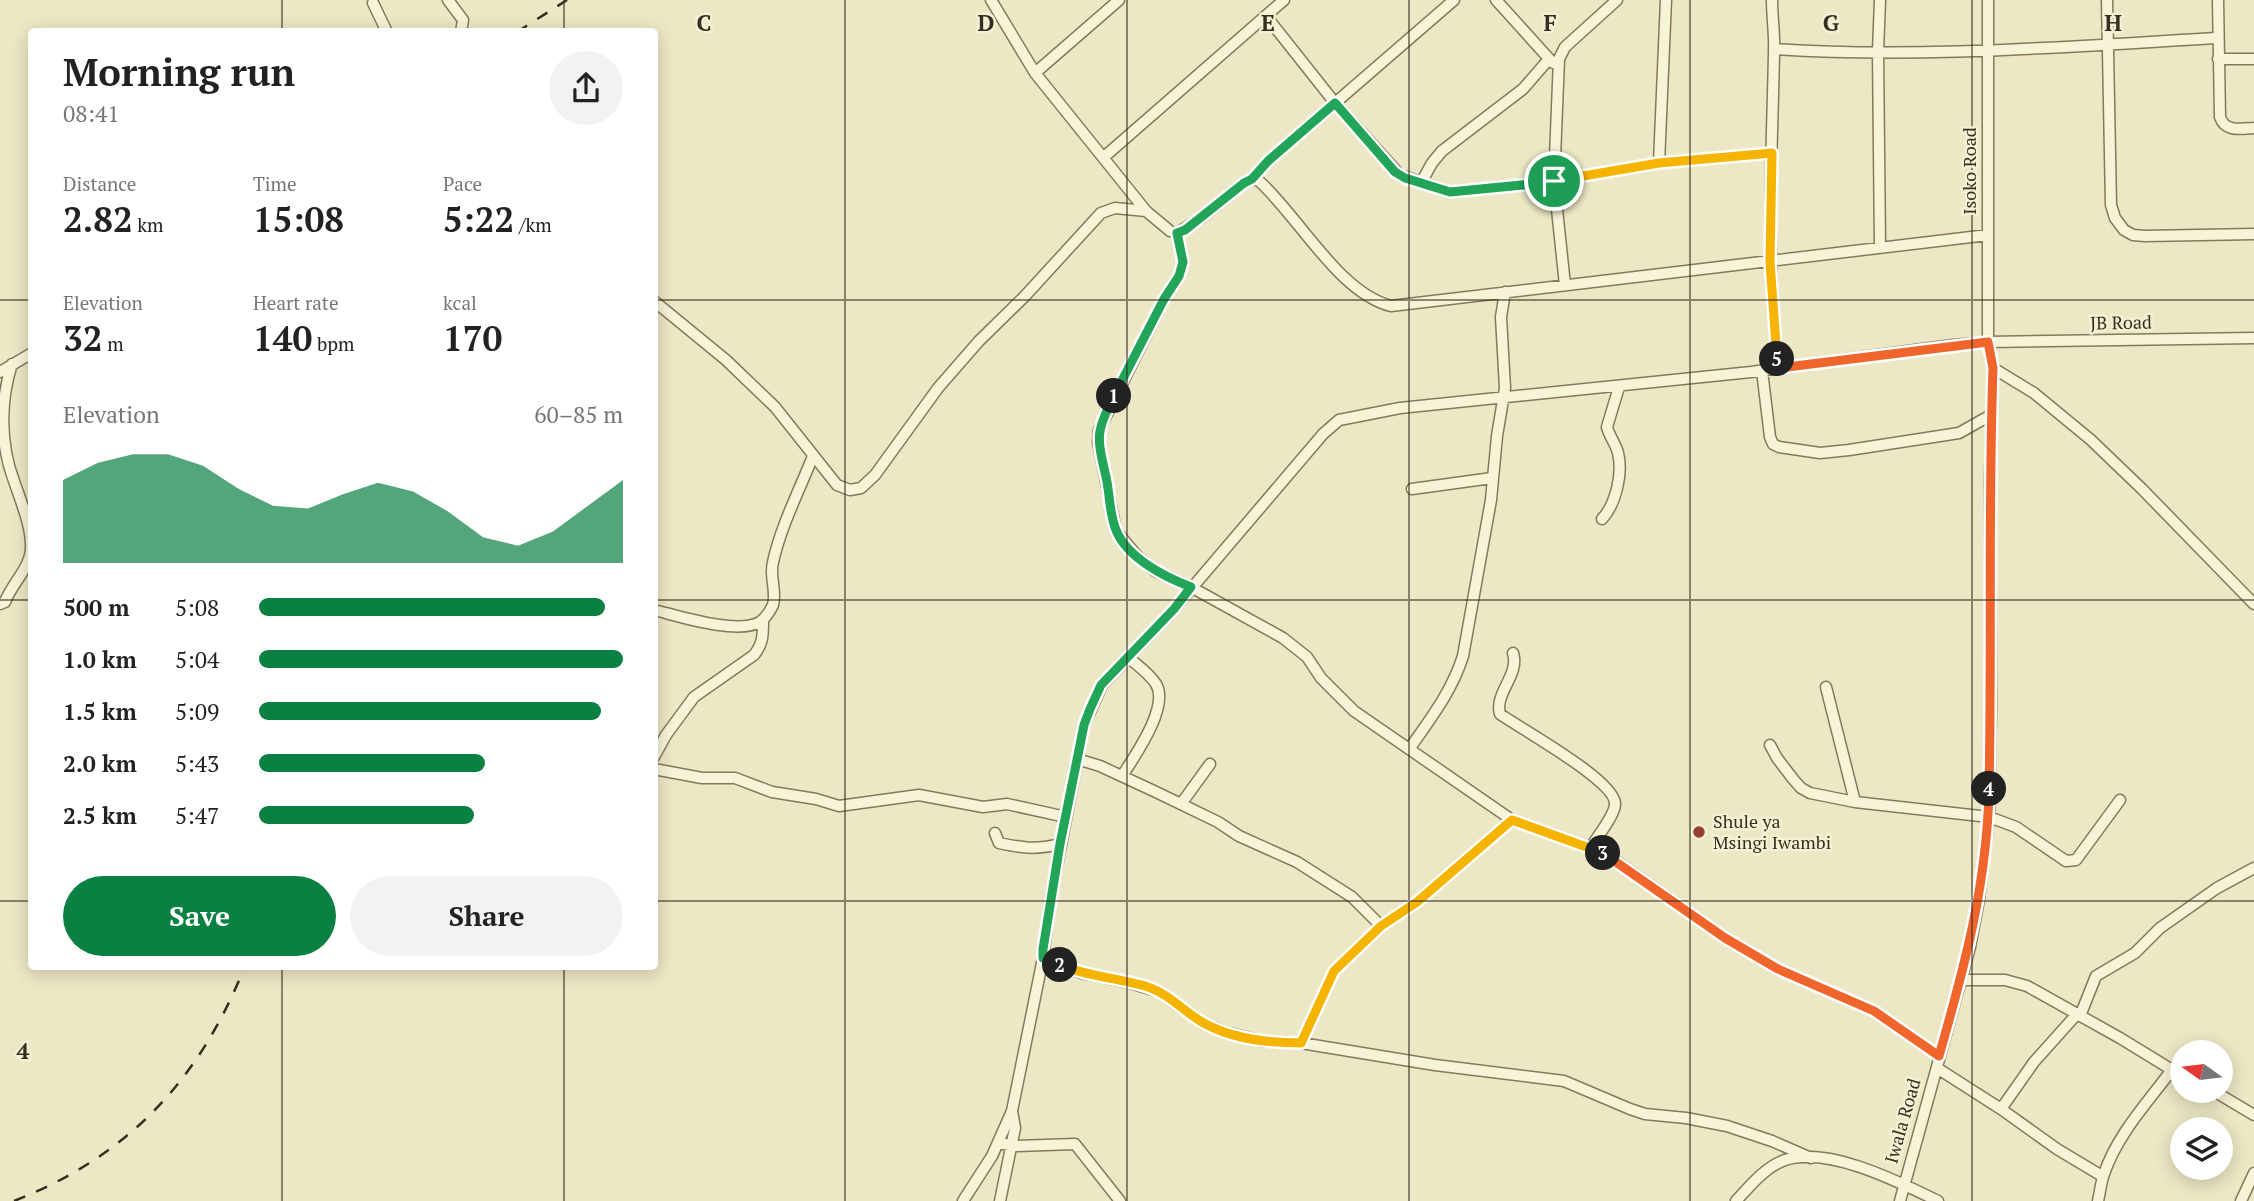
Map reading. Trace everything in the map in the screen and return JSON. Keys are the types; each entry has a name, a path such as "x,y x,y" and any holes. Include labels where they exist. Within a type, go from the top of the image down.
{"street":[{"path":"447,0 463,20 462,28"},
{"path":"991,0 1035,73 1146,211 1170,231 1177,233 1185,230 1252,179 1268,161 1454,0"},
{"path":"1035,73 1119,0"},
{"path":"1104,157 1284,0"},
{"path":"1496,0 1554,63 1554,181 1565,285"},
{"path":"1421,183 1442,151 1554,63 1565,47 1617,0"},
{"path":"1659,163 1666,0"},
{"path":"1772,0 1774,49 1770,262 1779,368"},
{"path":"1880,0 1878,51 1881,247"},
{"name":"Isoko Road","path":"1988,0 1988,342"},
{"path":"2107,0 2110,196 2115,218 2124,230 2145,236 2254,234"},
{"path":"2218,0 2220,117 2222,123 2236,129 2254,128"},
{"path":"373,3 385,28"},
{"path":"1266,16 1335,103 1395,172 1450,192 1543,183 1550,188 1555,199"},
{"path":"1774,49 1822,52 1986,49 2218,38"},
{"path":"2218,59 2254,59"},
{"path":"1554,181 1659,163 1772,153"},
{"path":"1252,179 1266,187 1337,269 1364,294 1379,303 1391,306 1988,235"},
{"path":"658,305 726,360 775,407 837,485 850,490 861,488 875,475 979,341 1033,287 1090,222 1101,213 1115,208 1146,211"},
{"path":"1177,233 1183,262 1179,276 1164,299 1102,420 1098,442 1117,533 1149,567 1283,638 1307,657 1328,687 1354,711 1512,820 1591,847 1627,868 1734,943 1778,969 1874,1011 2001,1109 2057,1149 2102,1176"},
{"path":"1410,748 1447,696 1464,656 1491,500 1504,399 1506,376 1501,317 1504,292"},
{"name":"JB Road","path":"1000,1201 1005,1144 1016,1128 1012,1111 1043,958 1060,844 1084,725 1090,709 1101,685 1174,609 1336,422 1400,408 1762,371 1988,342 2254,338"},
{"name":"Iwala Road","path":"1899,1201 1961,980 1979,899 1989,817 1993,368 1988,342"},
{"path":"0,372 28,355"},
{"path":"12,364 4,401 6,448 13,480 22,499 28,534"},
{"path":"1993,368 2034,393 2091,440 2254,604"},
{"path":"1762,371 1770,437 1773,444 1779,447 1820,453 1849,450 1959,433 1992,415"},
{"path":"1602,519 1611,505 1618,477 1618,452 1607,426 1619,387"},
{"path":"658,750 694,697 760,649 762,621 775,595 771,576 776,552 813,456"},
{"path":"1412,489 1492,478"},
{"path":"0,604 5,602 28,558"},
{"path":"658,611 721,624 751,625 762,621"},
{"path":"1513,653 1515,667 1500,703 1500,713 1605,785 1614,797 1614,810 1591,847"},
{"path":"1122,776 1152,724 1160,698 1157,685 1128,657"},
{"path":"1826,687 1855,802"},
{"path":"1770,745 1801,788 1810,793 1855,802 1989,817 2016,827 2066,861 2080,856 2120,800"},
{"path":"1077,759 1122,776 1181,804 1332,882 1352,897 1381,926"},
{"path":"1181,804 1210,764"},
{"path":"658,770 702,778 735,778 772,792 816,799 839,806 919,795 983,807 1007,804 1066,817"},
{"path":"1301,1043 1334,971 1381,926 1417,902 1512,820"},
{"path":"995,833 999,843 1026,849 1060,844"},
{"path":"2001,1109 2034,1062 2078,1015 2096,976 2135,953 2160,928 2217,888 2254,869"},
{"path":"1043,958 1081,974 1130,982 1160,992 1203,1023 1225,1032 1261,1041 1301,1043 1436,1065 1564,1081 1630,1110 1727,1126 1811,1158"},
{"path":"1961,980 2005,980 2027,986 2120,1038 2170,1070"},
{"path":"2098,1201 2102,1176 2124,1134 2170,1072"},
{"path":"2233,1102 2254,1115"},
{"path":"963,1201 1005,1144 1075,1144 1120,1201"},
{"path":"1736,1201 1774,1166 1787,1160 1811,1158 1840,1161 1866,1169 1938,1201"},
{"path":"2241,1201 2254,1173"}],"railway":[{"path":"523,28 567,0"},
{"path":"14,1201 55,1183 92,1161 126,1137 156,1109 206,1044 227,1007 243,970"}],"place":[{"name":"Shule ya Msingi Iwambi","path":"1699,832"}],"route":[{"path":"1335,103 1395,172 1405,178 1450,192 1543,183 1550,188 1555,199 1554,181 1659,163 1772,153 1770,262 1779,368 1988,342 1993,368 1989,817 1970,947 1939,1056 1874,1011 1778,969 1725,938 1606,854 1512,820 1459,868 1417,902 1381,926 1341,963 1334,971 1301,1043 1261,1041 1225,1032 1203,1023 1169,997 1148,987 1081,974 1043,958 1060,844 1084,725 1090,709 1101,685 1174,609 1191,587 1149,567 1117,533 1098,442 1102,420 1164,299 1179,276 1183,262 1177,233 1185,230 1252,179 1268,161 1335,103"}]}
